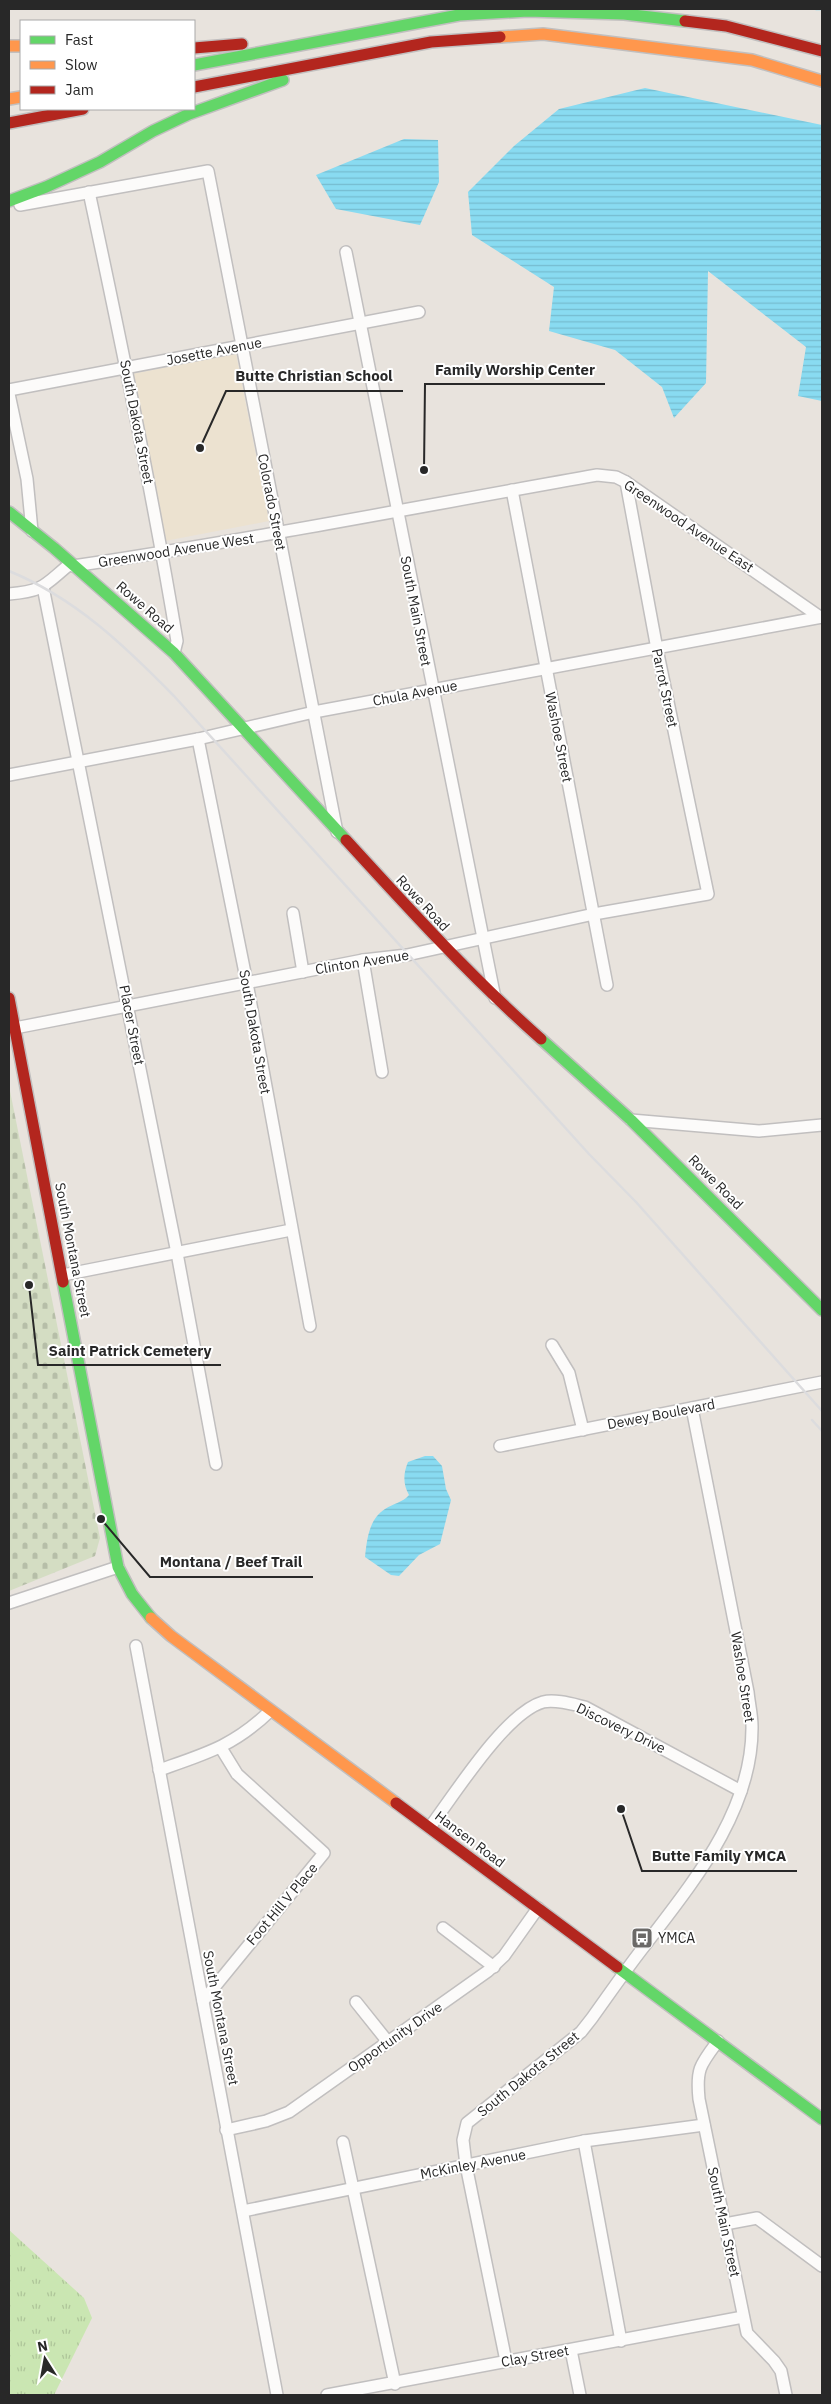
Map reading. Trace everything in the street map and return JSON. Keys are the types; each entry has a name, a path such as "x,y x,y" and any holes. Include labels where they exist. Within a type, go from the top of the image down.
{"main road":[{"path":"195,64 459,15 528,11 624,14 726,26 822,51"},
{"path":"195,48 370,31"},
{"path":"195,87 432,42 543,34 752,60 822,81"},
{"path":"9,201 46,188 189,114 346,58"},
{"path":"9,123 78,110"},
{"name":"Rowe Road","path":"9,512 174,653 444,947 495,998 631,1120 822,1310"},
{"name":"South Montana Street","path":"9,998 118,1567"},
{"name":"Hansen Road","path":"118,1567 132,1594 146,1614 171,1636 822,2119"}],"street":[{"name":"Colorado Street","path":"89,192 208,171 338,833"},
{"path":"9,207 89,192"},
{"name":"South Dakota Street","path":"89,192 128,368 177,641 174,653"},
{"name":"South Main Street","path":"346,252 396,510 495,998"},
{"name":"Josette Avenue","path":"9,390 420,312"},
{"path":"9,394 27,479 32,531"},
{"name":"Greenwood Avenue East","path":"396,510 596,475 616,477 626,482 821,617"},
{"name":"Parrot Street","path":"626,482 657,649 708,894"},
{"name":"Washoe Street","path":"512,490 607,984"},
{"name":"Greenwood Avenue West","path":"71,565 162,553 278,534 396,510"},
{"path":"9,594 34,591 43,587 71,565"},
{"name":"Placer Street","path":"43,587 177,1253 216,1464"},
{"name":"Chula Avenue","path":"9,775 198,739 314,712 821,617"},
{"name":"South Dakota Street","path":"198,739 247,983 310,1326"},
{"name":"Clinton Avenue","path":"15,1028 363,960 444,947 594,914 708,894"},
{"path":"293,913 304,972"},
{"path":"363,960 382,1072"},
{"path":"631,1120 759,1131 822,1125"},
{"path":"63,1275 291,1230"},
{"path":"552,1345 569,1373 582,1430"},
{"name":"Dewey Boulevard","path":"500,1446 822,1382"},
{"name":"Washoe Street","path":"624,1973 694,1879 723,1834 741,1791 748,1762 752,1727 748,1692 692,1408"},
{"path":"9,1603 118,1567"},
{"name":"South Montana Street","path":"136,1646 277,2395"},
{"name":"Discovery Drive","path":"430,1827 504,1730 521,1713 544,1702 566,1702 584,1707 741,1791"},
{"path":"160,1770 221,1748 252,1728 270,1710"},
{"name":"Foot Hill V Place","path":"203,2001 324,1853 237,1774 221,1748"},
{"name":"Opportunity Drive","path":"226,2130 266,2121 289,2112 494,1967 538,1908"},
{"path":"443,1928 494,1967"},
{"name":"South Dakota Street","path":"506,2361 466,2165 463,2140 467,2123 580,2032 624,1973"},
{"path":"356,2002 388,2042"},
{"name":"South Main Street","path":"718,2041 701,2064 697,2079 704,2125 747,2334 774,2361 781,2371 786,2395"},
{"name":"McKinley Avenue","path":"243,2211 584,2141 704,2125"},
{"path":"584,2141 621,2341"},
{"path":"343,2142 394,2384"},
{"path":"725,2224 757,2218 822,2266"},
{"name":"Clay Street","path":"328,2395 743,2317"},
{"path":"571,2350 580,2395"}],"shaded area":[{"path":"236,354 269,521 165,541 132,374"}],"green space":[{"path":"9,1086 100,1538 95,1556 9,1591"},
{"path":"9,2230 84,2298 92,2318 54,2395 9,2395"}],"water":[{"path":"645,88 822,125 822,401 798,396 806,347 708,271 706,383 674,418 662,387 615,350 549,331 554,287 472,235 468,192 514,146 559,109"},
{"path":"404,139 438,140 439,182 420,225 336,209 316,175"},
{"path":"425,1456 433,1456 442,1466 446,1489 451,1500 440,1544 419,1555 399,1576 391,1575 365,1557 370,1530 375,1518 380,1513 404,1500 409,1495 404,1479 408,1462"}],"waterway":[{"path":"816,9 822,9"}],"railway":[{"path":"9,571 56,595 98,624 174,696 589,1154 636,1202 822,1411"},
{"path":"812,1420 822,1431"}],"traffic: fast":[{"path":"195,65 459,15 528,11 624,14 685,21"},
{"path":"9,201 46,187 100,162 153,131 189,114 283,80"},
{"path":"9,512 54,548 174,653 346,840"},
{"path":"541,1039 631,1120 822,1310"},
{"path":"63,1282 118,1567 132,1594 151,1618"},
{"path":"617,1967 822,2119"}],"traffic: slow":[{"path":"500,37 543,34 752,60 822,81"},
{"path":"9,46 20,46"},
{"path":"9,99 20,97"},
{"path":"151,1618 171,1636 396,1803"}],"traffic: jam":[{"path":"685,21 726,26 822,51"},
{"path":"195,87 431,42 500,37"},
{"path":"195,48 242,44"},
{"path":"9,123 78,110"},
{"path":"346,840 465,967 541,1039"},
{"path":"9,998 63,1282"},
{"path":"396,1803 617,1967"}],"place":[{"name":"Butte Christian School","path":"200,448"},
{"name":"Family Worship Center","path":"424,470"},
{"name":"Saint Patrick Cemetery","path":"29,1285"},
{"name":"Montana / Beef Trail","path":"101,1519"},
{"name":"Butte Family YMCA","path":"621,1809"},
{"name":"YMCA","path":"642,1938"}]}
